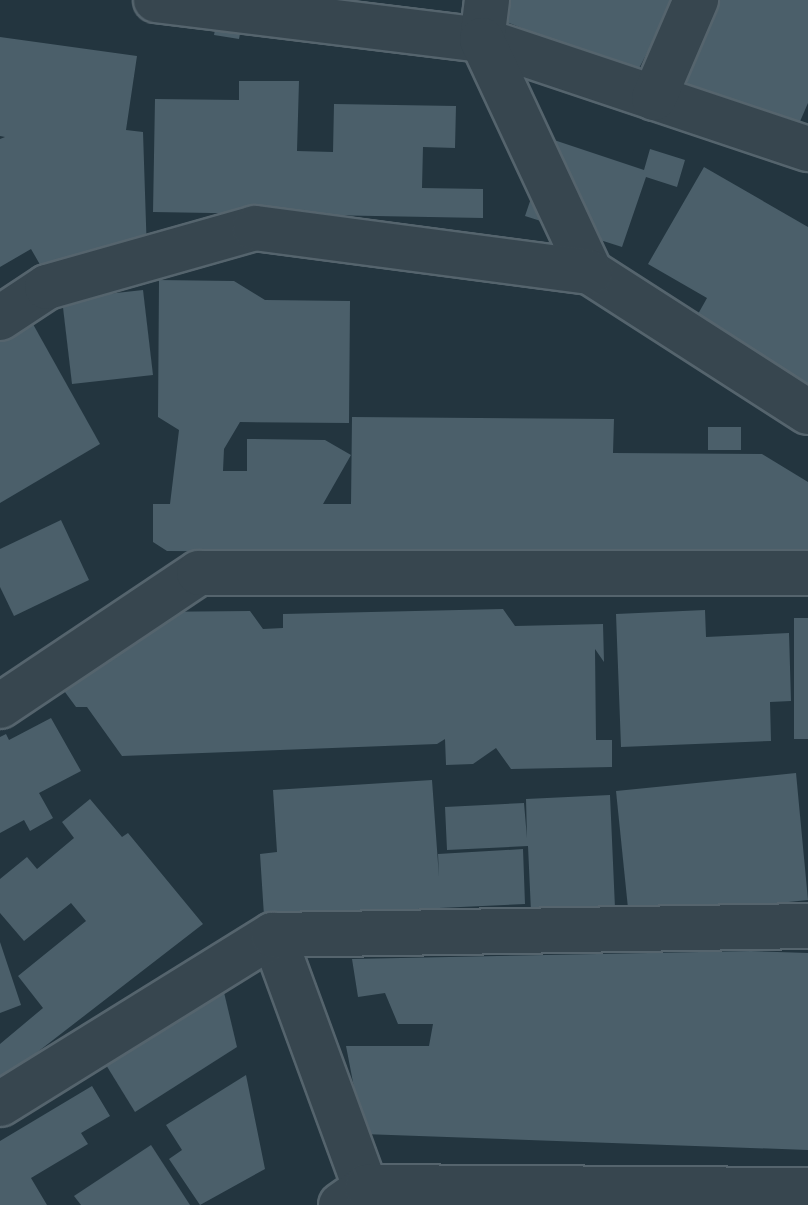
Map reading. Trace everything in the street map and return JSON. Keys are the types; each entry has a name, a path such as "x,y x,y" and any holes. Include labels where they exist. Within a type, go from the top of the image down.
{"street":[{"path":"156,0 484,20 654,98 808,149"},
{"path":"654,98 696,0"},
{"path":"484,20 590,272"},
{"path":"0,318 47,287 255,228 590,272 808,412"},
{"path":"0,706 199,573 808,573"},
{"path":"0,1104 273,935 808,926"},
{"path":"273,935 360,1199 808,1190"}],"building":[{"path":"499,0 675,0 636,74 492,16"},
{"path":"705,0 808,0 808,103 795,133 669,87"},
{"path":"219,8 244,12 239,39 214,35"},
{"path":"0,37 137,56 126,130 143,132 147,254 46,275 31,249 0,267 0,139 5,137 0,136"},
{"path":"239,81 299,81 297,151 333,152 334,104 456,106 455,148 423,147 422,188 483,189 483,218 153,212 155,99 239,100"},
{"path":"551,139 644,170 650,149 685,160 677,187 646,177 622,247 525,216"},
{"path":"704,167 808,227 808,389 693,323 707,298 648,264"},
{"path":"159,280 234,281 265,300 350,301 349,423 240,422 224,449 223,471 247,471 247,439 325,440 351,455 323,504 351,504 352,417 614,419 613,453 762,454 808,482 808,555 167,551 153,542 153,504 170,504 179,430 158,417"},
{"path":"143,290 153,375 72,384 62,299"},
{"path":"24,308 100,444 0,503 0,321"},
{"path":"708,427 741,427 741,450 708,450"},
{"path":"61,520 89,580 14,616 0,587 0,549"},
{"path":"503,609 515,626 603,624 604,662 595,649 596,740 612,740 612,767 511,769 496,748 473,764 446,765 445,739 437,744 122,756 87,707 76,707 62,688 143,612 250,611 263,629 283,628 283,614"},
{"path":"705,610 706,637 789,633 791,701 770,702 771,741 621,747 616,614"},
{"path":"794,618 808,618 808,739 794,739"},
{"path":"51,718 81,771 39,793 53,818 30,831 24,820 0,833 0,737 6,734 9,740"},
{"path":"796,773 808,900 629,918 616,791"},
{"path":"432,780 439,877 438,854 523,849 525,904 264,916 260,854 277,852 273,790"},
{"path":"610,795 615,908 531,912 528,846 447,850 445,807 524,803 527,838 526,799"},
{"path":"90,799 122,837 128,833 203,924 0,1081 0,1044 43,1008 18,976 86,921 71,903 24,941 0,913 0,879 27,857 37,869 74,838 62,822"},
{"path":"0,942 21,1005 0,1013"},
{"path":"751,951 808,953 808,1150 363,1134 346,1046 429,1046 433,1024 398,1024 385,993 358,997 352,959"},
{"path":"222,984 237,1047 135,1112 103,1060"},
{"path":"246,1075 265,1169 200,1205 169,1159 182,1150 166,1125"},
{"path":"92,1086 110,1116 81,1133 88,1144 31,1178 47,1205 0,1205 0,1141"},
{"path":"151,1145 190,1205 81,1205 74,1196"}]}
